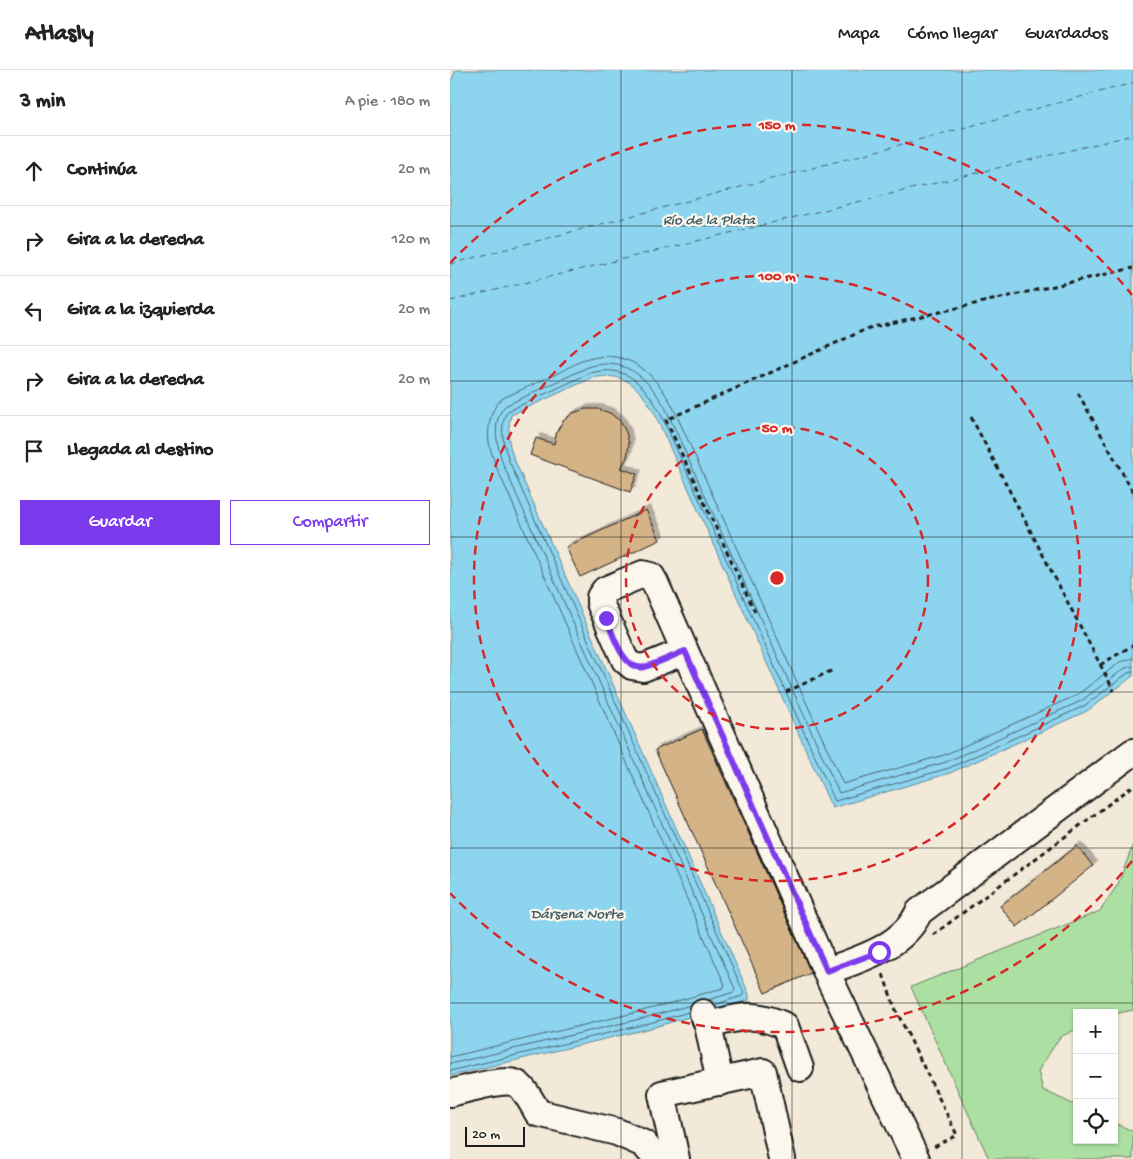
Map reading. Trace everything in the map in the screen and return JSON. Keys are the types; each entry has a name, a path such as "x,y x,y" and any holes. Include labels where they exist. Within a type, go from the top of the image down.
{"lane":[{"path":"685,651 827,971 921,1155"},
{"path":"827,971 879,952 913,925 919,912 1133,752"},
{"path":"720,1082 706,1019 747,1016 767,1018 785,1026 800,1068"},
{"path":"659,1159 662,1094 763,1072 782,1159"},
{"path":"450,1093 505,1081 516,1083 528,1096 538,1113 617,1132 644,1144 659,1159"}],"path":[{"path":"755,612 666,420 869,328 1133,268"},
{"path":"1078,393 1133,492"},
{"path":"971,417 1114,691"},
{"path":"1100,665 1133,645"},
{"path":"786,692 833,670"},
{"path":"930,937 1133,786"},
{"path":"883,972 895,1008 957,1135 921,1155"}],"green space":[{"path":"1133,845 1133,1010 1118,1013 1118,1009 1073,1009 1073,1031 1060,1037 1038,1071 1043,1090 1073,1104 1073,1144 1118,1144 1118,1125 1133,1131 1133,1159 989,1159 911,987 1100,911 1118,884"}],"water":[{"path":"456,70 1133,70 1133,676 1087,711 950,773 832,808 654,412 642,395 636,388 622,379 603,376 592,378 511,415 509,437 514,459 749,994 749,1000 647,1029 450,1076 450,83"}],"building":[{"path":"585,409 598,409 610,413 620,421 626,432 629,444 627,457 621,468 637,474 630,492 530,455 536,438 554,444 557,431 563,421 573,413"},
{"path":"646,510 660,540 580,577 566,547"},
{"path":"702,729 811,973 765,993 655,750"},
{"path":"1077,846 1093,866 1017,927 1000,906"}],"ferry route":[{"path":"450,264 1133,83"},
{"path":"450,301 1133,135"}],"route":[{"path":"606,618 625,660 632,666 643,668 685,651 827,971 879,952"}],"water label":[{"name":"Río de la Plata","path":"709,221"},
{"name":"Dársena Norte","path":"577,915"}]}
